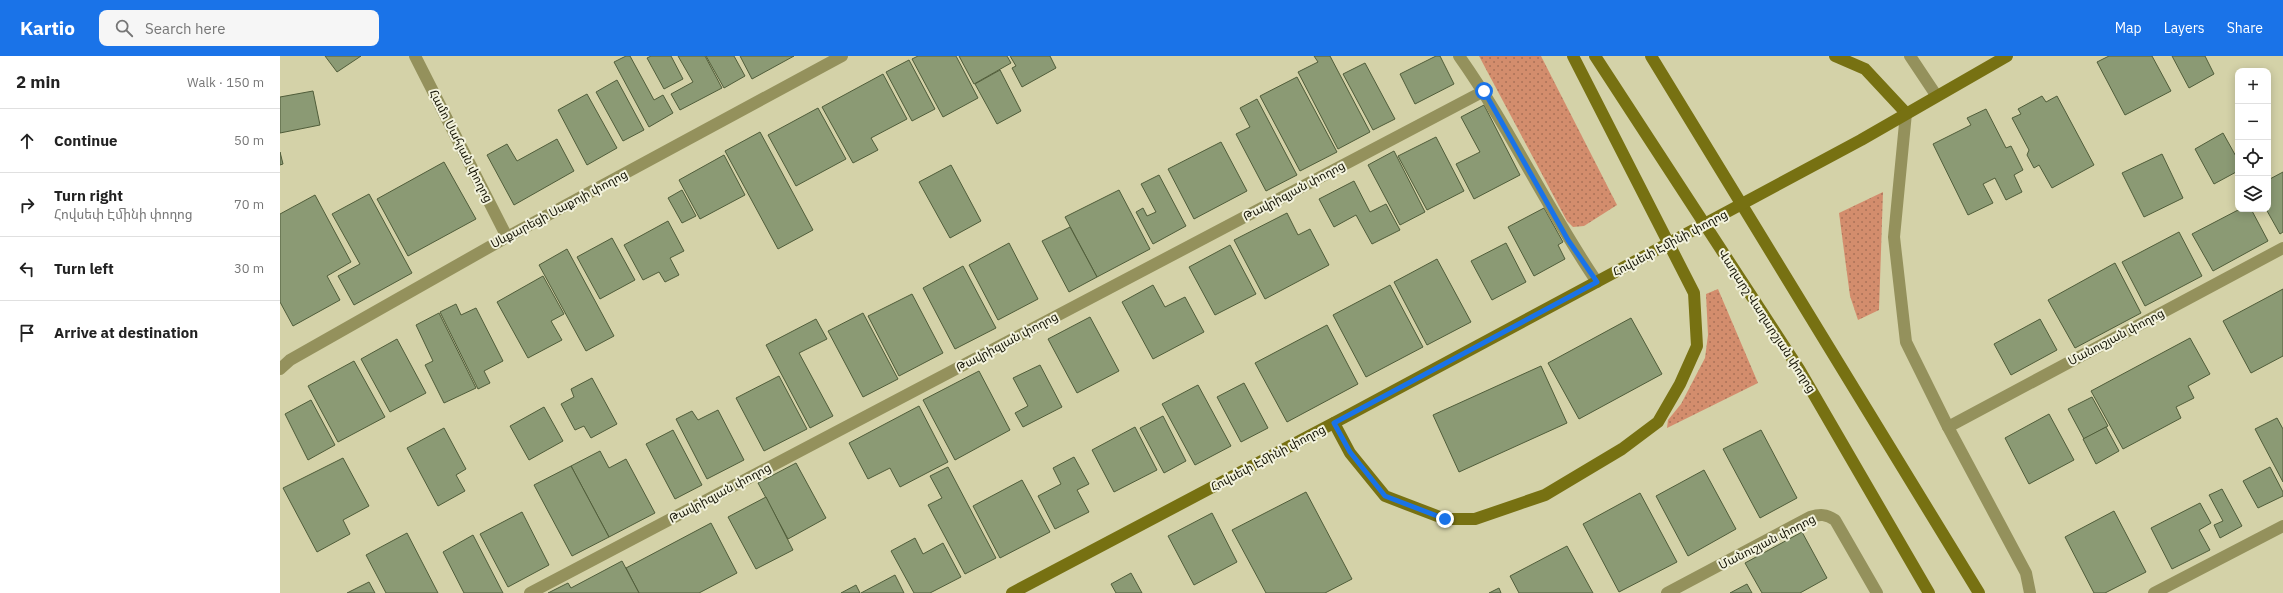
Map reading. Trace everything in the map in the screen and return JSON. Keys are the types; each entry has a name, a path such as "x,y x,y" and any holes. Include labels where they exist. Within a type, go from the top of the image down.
{"main road":[{"path":"1334,423 1350,452 1385,496 1445,519 1475,519 1545,495 1622,450 1658,422 1680,384 1697,346 1694,293 1573,56"},
{"name":"Վաղարշ Վաղարշյան փողոց","path":"1595,56 1799,368 1929,593"},
{"path":"1651,56 1979,593"},
{"path":"1835,56 1865,69 1906,113"},
{"name":"Հովսեփ Էմինի փողոց","path":"1012,593 1334,423 1861,140 1936,95 2007,56"}],"street":[{"name":"Համո Սահյան փողոց","path":"415,56 506,237"},
{"name":"Սևքարեցի Սաքոյի փողոց","path":"280,369 290,360 506,237 842,56"},
{"path":"1459,56 1484,91 1568,240 1597,282"},
{"path":"1910,56 1936,95"},
{"name":"Թավրիզյան փողոց","path":"530,593 1484,91"},
{"path":"1906,113 1894,237 1906,342 1948,427 2026,573 2030,593"},
{"name":"Մանուշյան փողոց","path":"1948,427 2283,248"},
{"name":"Մանուշյան փողոց","path":"1667,593 1810,517 1828,515 1835,520 1877,593"},
{"path":"2154,593 2283,526"}],"shaded area":[{"path":"1479,56 1541,56 1617,205 1584,226 1573,227 1567,221"},
{"path":"1883,192 1879,310 1858,320 1850,296 1839,213"},
{"path":"1718,289 1758,383 1667,428 1668,420 1681,404 1705,358 1708,335 1706,294"}],"building":[{"path":"325,56 361,56 337,72"},
{"path":"626,56 630,56 654,100 663,95 673,113 649,127 614,62"},
{"path":"651,56 671,56 683,79 664,89 647,58"},
{"path":"678,56 705,56 722,88 680,110 671,94 693,82"},
{"path":"706,56 734,56 745,76 724,88"},
{"path":"740,56 794,56 752,79"},
{"path":"918,56 956,56 978,98 943,117 912,59"},
{"path":"959,56 1007,56 1011,63 974,84"},
{"path":"1010,56 1050,56 1056,68 1022,87 1012,68 1016,66"},
{"path":"1314,56 1330,56 1370,132 1338,149 1298,72 1318,62"},
{"path":"1436,56 1440,56 1454,84 1415,104 1400,74"},
{"path":"2109,56 2152,56 2171,91 2125,115 2097,62"},
{"path":"2172,56 2205,56 2214,74 2189,88"},
{"path":"909,60 935,109 912,121 886,72"},
{"path":"1365,63 1395,119 1373,130 1343,74"},
{"path":"1000,70 1021,111 997,124 975,84"},
{"path":"883,74 907,119 871,138 878,150 853,163 822,107"},
{"path":"1297,77 1337,152 1300,171 1260,96"},
{"path":"617,80 644,130 623,141 596,92"},
{"path":"313,91 320,125 280,133 280,97"},
{"path":"587,94 617,148 587,165 558,110"},
{"path":"2042,96 2046,102 2057,96 2094,165 2052,188 2039,165 2034,168 2027,155 2029,150 2012,118 2021,114 2018,109"},
{"path":"1257,99 1297,175 1266,191 1236,134 1250,127 1240,108"},
{"path":"1484,105 1520,175 1474,199 1456,164 1480,152 1461,117"},
{"path":"818,108 846,159 796,186 768,135"},
{"path":"1986,109 2006,148 2011,146 2023,170 2014,175 2022,192 2006,200 1995,178 1983,184 1993,203 1968,215 1933,144 1971,125 1967,118"},
{"path":"760,132 813,230 778,249 725,151"},
{"path":"2223,133 2235,155 2235,173 2214,184 2195,149"},
{"path":"1436,137 1464,191 1427,210 1398,156"},
{"path":"557,139 574,171 514,205 487,155 507,144 517,161"},
{"path":"1221,142 1247,191 1194,219 1168,169"},
{"path":"1394,151 1425,212 1400,225 1368,165"},
{"path":"280,152 283,164 280,165"},
{"path":"2162,154 2183,198 2144,217 2122,173"},
{"path":"724,155 745,195 700,219 679,180"},
{"path":"444,162 476,219 408,256 377,199"},
{"path":"951,165 981,221 950,238 919,182"},
{"path":"2283,172 2283,232 2280,234 2268,212 2271,212 2271,178"},
{"path":"1159,175 1186,226 1153,244 1136,212 1143,208 1147,216 1156,212 1141,184"},
{"path":"1354,181 1370,212 1386,204 1400,230 1372,244 1356,215 1334,227 1319,199"},
{"path":"682,190 696,216 682,223 668,198"},
{"path":"1119,190 1150,249 1097,277 1065,217"},
{"path":"369,194 412,273 354,305 338,276 360,264 332,214"},
{"path":"315,195 351,262 327,276 340,300 293,326 280,302 280,214"},
{"path":"1544,208 1563,242 1558,245 1565,259 1534,276 1508,227"},
{"path":"2235,212 2253,212 2268,241 2213,271 2192,234"},
{"path":"1287,213 1298,235 1310,229 1329,265 1265,299 1234,240"},
{"path":"668,221 684,251 670,258 679,275 665,282 659,272 643,280 624,245"},
{"path":"1070,227 1097,277 1069,292 1042,241"},
{"path":"2179,232 2202,276 2145,306 2122,262"},
{"path":"612,238 635,280 600,299 577,257"},
{"path":"1009,243 1038,299 998,320 969,265"},
{"path":"1506,243 1526,282 1492,300 1471,261"},
{"path":"1230,245 1256,294 1215,315 1189,267"},
{"path":"567,249 614,336 586,351 539,265"},
{"path":"1437,259 1471,322 1427,345 1394,282"},
{"path":"2115,263 2141,313 2075,348 2048,300"},
{"path":"963,266 996,328 955,349 923,288"},
{"path":"543,276 564,314 551,321 562,340 528,358 497,302"},
{"path":"1153,285 1165,307 1185,297 1204,332 1153,359 1122,302"},
{"path":"1390,285 1423,347 1366,377 1333,315"},
{"path":"2283,289 2283,356 2251,373 2223,321"},
{"path":"912,294 943,353 899,376 868,316"},
{"path":"456,304 461,315 476,308 503,361 484,371 490,383 478,389 440,312"},
{"path":"439,313 476,388 444,403 425,365 433,361 416,325"},
{"path":"863,313 898,379 863,397 828,331"},
{"path":"1090,317 1119,371 1077,393 1048,339"},
{"path":"1631,318 1662,374 1579,419 1548,363"},
{"path":"816,319 827,339 799,353 833,416 810,428 766,345"},
{"path":"2040,319 2057,350 2011,375 1994,344"},
{"path":"1327,325 1358,384 1287,422 1255,363"},
{"path":"2190,338 2210,374 2188,386 2194,398 2176,407 2181,418 2123,449 2091,391"},
{"path":"397,339 426,393 390,412 361,359"},
{"path":"354,361 385,417 338,442 308,386"},
{"path":"1040,365 1062,407 1023,427 1015,413 1028,406 1013,378"},
{"path":"1541,366 1567,423 1459,472 1433,415"},
{"path":"979,371 1010,430 955,460 923,400"},
{"path":"779,376 807,429 764,451 736,398"},
{"path":"592,378 617,424 591,438 584,426 575,430 561,404 574,397 571,389"},
{"path":"1244,383 1268,428 1241,442 1217,397"},
{"path":"1198,385 1231,446 1195,465 1162,404"},
{"path":"2092,397 2108,426 2084,439 2068,409"},
{"path":"311,400 335,445 308,460 285,414"},
{"path":"919,406 948,462 900,487 890,468 868,479 849,443"},
{"path":"544,407 563,441 529,460 510,426"},
{"path":"718,410 744,460 707,479 676,419 692,411 698,420"},
{"path":"2049,414 2074,460 2029,484 2005,438"},
{"path":"1163,416 1186,461 1164,473 1140,428"},
{"path":"2277,418 2283,429 2283,482 2255,429"},
{"path":"1135,427 1157,470 1114,492 1092,450"},
{"path":"2106,427 2119,451 2096,464 2083,439"},
{"path":"444,428 466,469 456,475 465,491 438,506 407,448"},
{"path":"673,430 702,485 675,499 646,444"},
{"path":"1761,430 1797,498 1760,518 1723,449"},
{"path":"600,451 609,468 626,459 655,513 609,537 571,466"},
{"path":"1074,457 1089,484 1077,490 1089,512 1055,529 1038,496 1061,484 1053,468"},
{"path":"343,458 369,506 343,520 350,534 317,552 283,488"},
{"path":"796,463 826,518 788,539 758,483"},
{"path":"571,466 609,537 572,556 534,485"},
{"path":"948,467 996,558 965,574 928,505 942,498 930,476"},
{"path":"2270,467 2283,492 2283,496 2258,508 2243,481"},
{"path":"1704,470 1736,529 1688,556 1656,496"},
{"path":"1022,480 1050,532 1000,558 973,506"},
{"path":"2222,489 2242,526 2220,538 2214,525 2223,521 2209,495"},
{"path":"1306,492 1352,579 1325,593 1266,593 1232,530"},
{"path":"1640,493 1677,562 1619,592 1583,524"},
{"path":"766,497 793,550 756,569 728,517"},
{"path":"2200,503 2211,523 2199,530 2210,550 2172,569 2151,528"},
{"path":"2114,511 2146,572 2105,593 2094,593 2065,537"},
{"path":"522,512 549,565 508,587 480,534"},
{"path":"1212,513 1237,562 1194,585 1168,536"},
{"path":"711,523 737,573 699,593 639,593 626,568"},
{"path":"1802,532 1827,578 1800,593 1762,593 1745,563"},
{"path":"407,533 438,593 386,593 366,555"},
{"path":"473,535 503,593 464,593 443,552"},
{"path":"915,538 923,554 943,543 961,577 930,593 914,593 891,551"},
{"path":"1567,546 1593,593 1519,593 1510,576"},
{"path":"622,561 639,593 548,593 568,583 571,588"},
{"path":"1131,573 1142,593 1116,593 1111,584"},
{"path":"895,575 904,593 861,593"},
{"path":"369,582 375,593 347,593"},
{"path":"1747,584 1752,593 1730,593"},
{"path":"856,585 860,593 841,593"},
{"path":"1499,588 1501,593 1489,593"}],"route":[{"path":"1445,519 1385,496 1350,452 1334,423 1597,282 1568,240 1484,91"}]}
